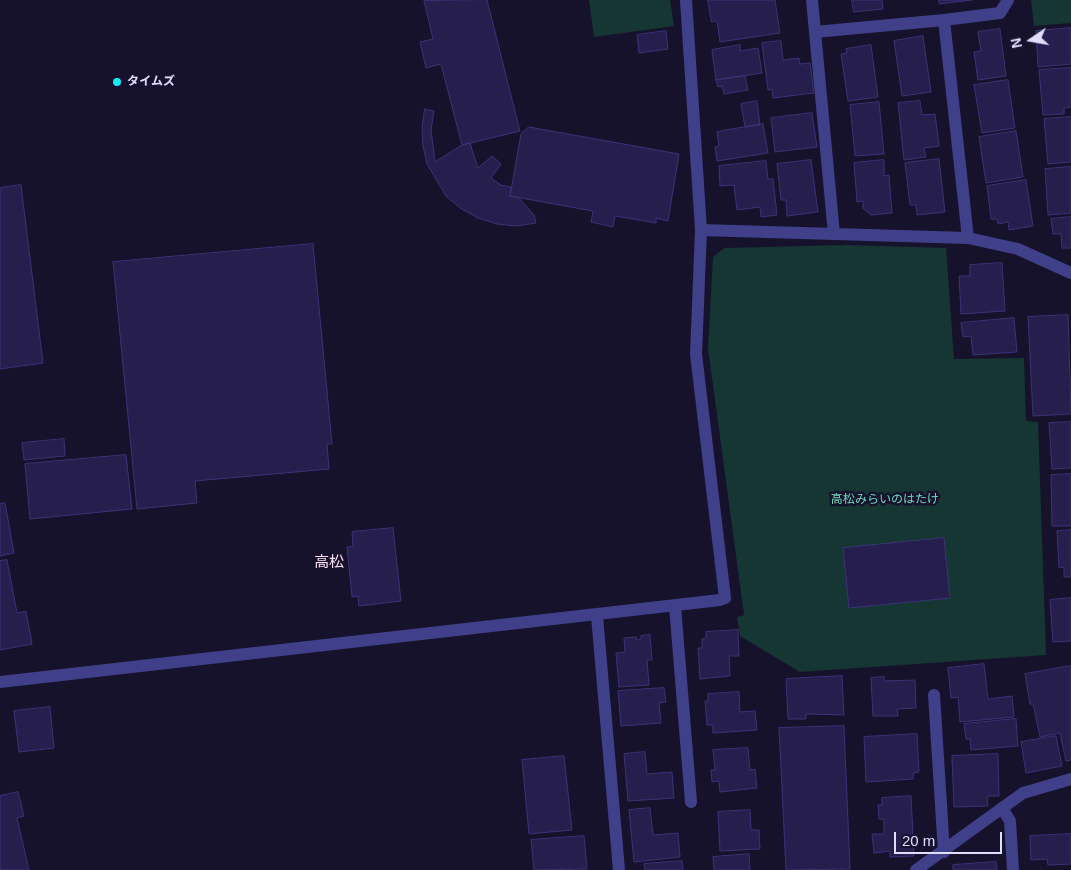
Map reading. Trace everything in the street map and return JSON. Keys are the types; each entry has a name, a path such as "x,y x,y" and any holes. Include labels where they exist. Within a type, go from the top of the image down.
{"street":[{"path":"0,682 597,616 725,598 726,593 696,354 701,230 686,0"},
{"path":"812,0 834,234"},
{"path":"815,32 1000,13 1008,0"},
{"path":"944,20 968,238"},
{"path":"701,230 968,238 1018,249 1071,273"},
{"path":"675,606 691,802"},
{"path":"597,616 619,870"},
{"path":"934,695 944,852"},
{"path":"916,870 944,852 1023,793 1071,779"},
{"path":"1002,808 1010,821 1013,870"}],"green space":[{"path":"589,0 670,0 674,26 594,37"},
{"path":"1031,0 1071,0 1071,23 1034,26"},
{"name":"高松みらいのはたけ","path":"846,245 946,248 954,359 1024,358 1026,421 1038,422 1046,655 800,672 740,636 737,617 744,615 708,348 713,257 724,248"}],"building":[{"path":"487,0 520,131 462,145 441,64 426,68 420,42 433,39 424,1"},
{"path":"708,0 775,0 780,33 720,42 717,21 712,22"},
{"path":"852,0 882,0 883,9 854,12"},
{"path":"939,0 972,0 940,4"},
{"path":"1071,28 1071,64 1038,67 1036,31"},
{"path":"1000,29 1006,76 978,80 974,52 981,51 978,32"},
{"path":"666,31 668,49 639,53 637,35"},
{"path":"923,36 931,92 902,96 894,41"},
{"path":"781,41 783,60 799,58 800,64 810,63 814,93 773,98 772,89 768,90 762,43"},
{"path":"740,45 740,51 758,48 762,73 716,80 712,50"},
{"path":"871,45 878,97 848,101 841,54 847,53 846,49"},
{"path":"1071,68 1071,107 1064,108 1064,114 1043,115 1039,70"},
{"path":"745,76 748,90 724,94 722,86 718,87 716,80"},
{"path":"1008,80 1015,128 982,133 974,85"},
{"path":"757,101 760,125 745,127 741,104"},
{"path":"920,101 922,115 935,114 939,146 924,148 926,157 904,160 898,103"},
{"path":"879,102 884,154 855,156 850,105"},
{"path":"425,109 434,111 431,130 435,162 462,145 470,143 478,168 492,156 501,164 491,178 501,185 511,187 510,196 518,197 534,215 536,223 516,226 497,224 478,218 460,208 446,196 427,164 422,128"},
{"path":"812,113 817,147 775,152 771,118"},
{"path":"1071,117 1071,162 1048,164 1044,119"},
{"path":"763,124 768,153 717,161 715,147 719,146 717,132"},
{"path":"529,127 679,154 668,221 656,218 656,223 615,216 613,227 591,222 593,211 510,196 521,134"},
{"path":"1016,131 1023,177 986,183 979,137"},
{"path":"939,159 945,212 917,215 916,205 910,205 905,163"},
{"path":"811,160 818,212 787,216 786,200 781,200 777,164"},
{"path":"884,160 884,176 889,175 892,213 871,215 863,208 863,201 857,202 854,163"},
{"path":"766,161 768,179 773,179 777,215 761,217 760,207 737,210 734,185 720,186 719,166"},
{"path":"1071,167 1071,213 1048,215 1045,169"},
{"path":"1026,180 1033,226 1009,230 1008,222 998,224 997,219 991,219 987,186"},
{"path":"21,185 43,363 0,369 0,188"},
{"path":"1071,217 1071,248 1062,248 1061,234 1053,234 1051,219"},
{"path":"313,244 332,444 327,444 329,469 195,481 197,503 137,509 113,262"},
{"path":"1002,263 1005,311 961,314 959,276 970,276 970,265"},
{"path":"1068,315 1071,414 1033,416 1028,317"},
{"path":"1014,318 1017,352 973,355 971,336 963,337 961,323"},
{"path":"1071,422 1071,468 1052,469 1049,423"},
{"path":"64,439 65,456 24,460 22,443"},
{"path":"126,455 132,509 30,519 25,464"},
{"path":"1071,474 1071,526 1052,526 1051,475"},
{"path":"5,503 14,553 0,556 0,504"},
{"path":"393,528 401,601 359,606 358,596 352,597 347,547 353,546 352,532"},
{"path":"1071,530 1071,577 1064,577 1064,567 1059,568 1057,531"},
{"path":"944,538 950,598 849,608 843,548"},
{"path":"7,560 17,613 26,611 32,644 0,650 0,561"},
{"path":"1071,598 1071,641 1053,642 1050,600"},
{"path":"738,630 739,656 729,656 730,676 700,679 698,648 702,648 702,639 706,638 706,632"},
{"path":"650,635 652,660 647,660 649,685 619,687 616,653 625,652 624,638 636,637 637,640 641,639 641,636"},
{"path":"984,664 988,699 1012,696 1014,717 960,722 958,697 951,698 948,668"},
{"path":"1071,666 1071,760 1066,761 1060,733 1040,737 1033,704 1030,704 1025,674"},
{"path":"842,676 844,715 806,714 806,719 788,719 786,679"},
{"path":"884,677 884,681 915,680 916,708 897,709 898,716 873,716 871,678"},
{"path":"664,688 666,702 659,703 661,723 621,726 618,691"},
{"path":"739,692 740,712 755,711 757,730 713,733 713,725 707,725 705,701 708,701 708,694"},
{"path":"50,707 54,748 19,752 14,711"},
{"path":"1016,719 1018,746 971,750 970,739 966,739 964,724"},
{"path":"844,726 850,869 786,870 779,728"},
{"path":"917,734 919,772 913,773 913,779 866,782 864,737"},
{"path":"1056,736 1062,766 1026,773 1021,742"},
{"path":"748,748 750,770 755,769 757,788 720,792 719,781 712,782 711,770 715,770 713,750"},
{"path":"645,752 647,774 672,772 674,798 628,801 624,754"},
{"path":"998,754 999,796 987,796 988,806 954,807 952,756"},
{"path":"564,756 572,830 529,834 522,760"},
{"path":"18,792 24,816 17,818 29,870 0,870 0,796"},
{"path":"911,796 914,856 890,857 890,851 874,853 872,834 884,834 884,819 879,819 878,805 882,805 882,798"},
{"path":"650,808 653,835 678,833 680,857 634,862 629,810"},
{"path":"750,810 751,830 759,830 760,849 720,851 718,812"},
{"path":"1071,834 1071,864 1048,865 1047,859 1031,860 1030,836"},
{"path":"584,836 587,869 534,870 531,840"},
{"path":"749,854 750,870 714,870 713,857"},
{"path":"682,861 683,870 645,870 644,864"},
{"path":"996,862 997,870 953,870 953,865"}],"place":[{"name":"タイムズ","path":"117,82"}],"district":[{"name":"高松","path":"329,563"}]}
